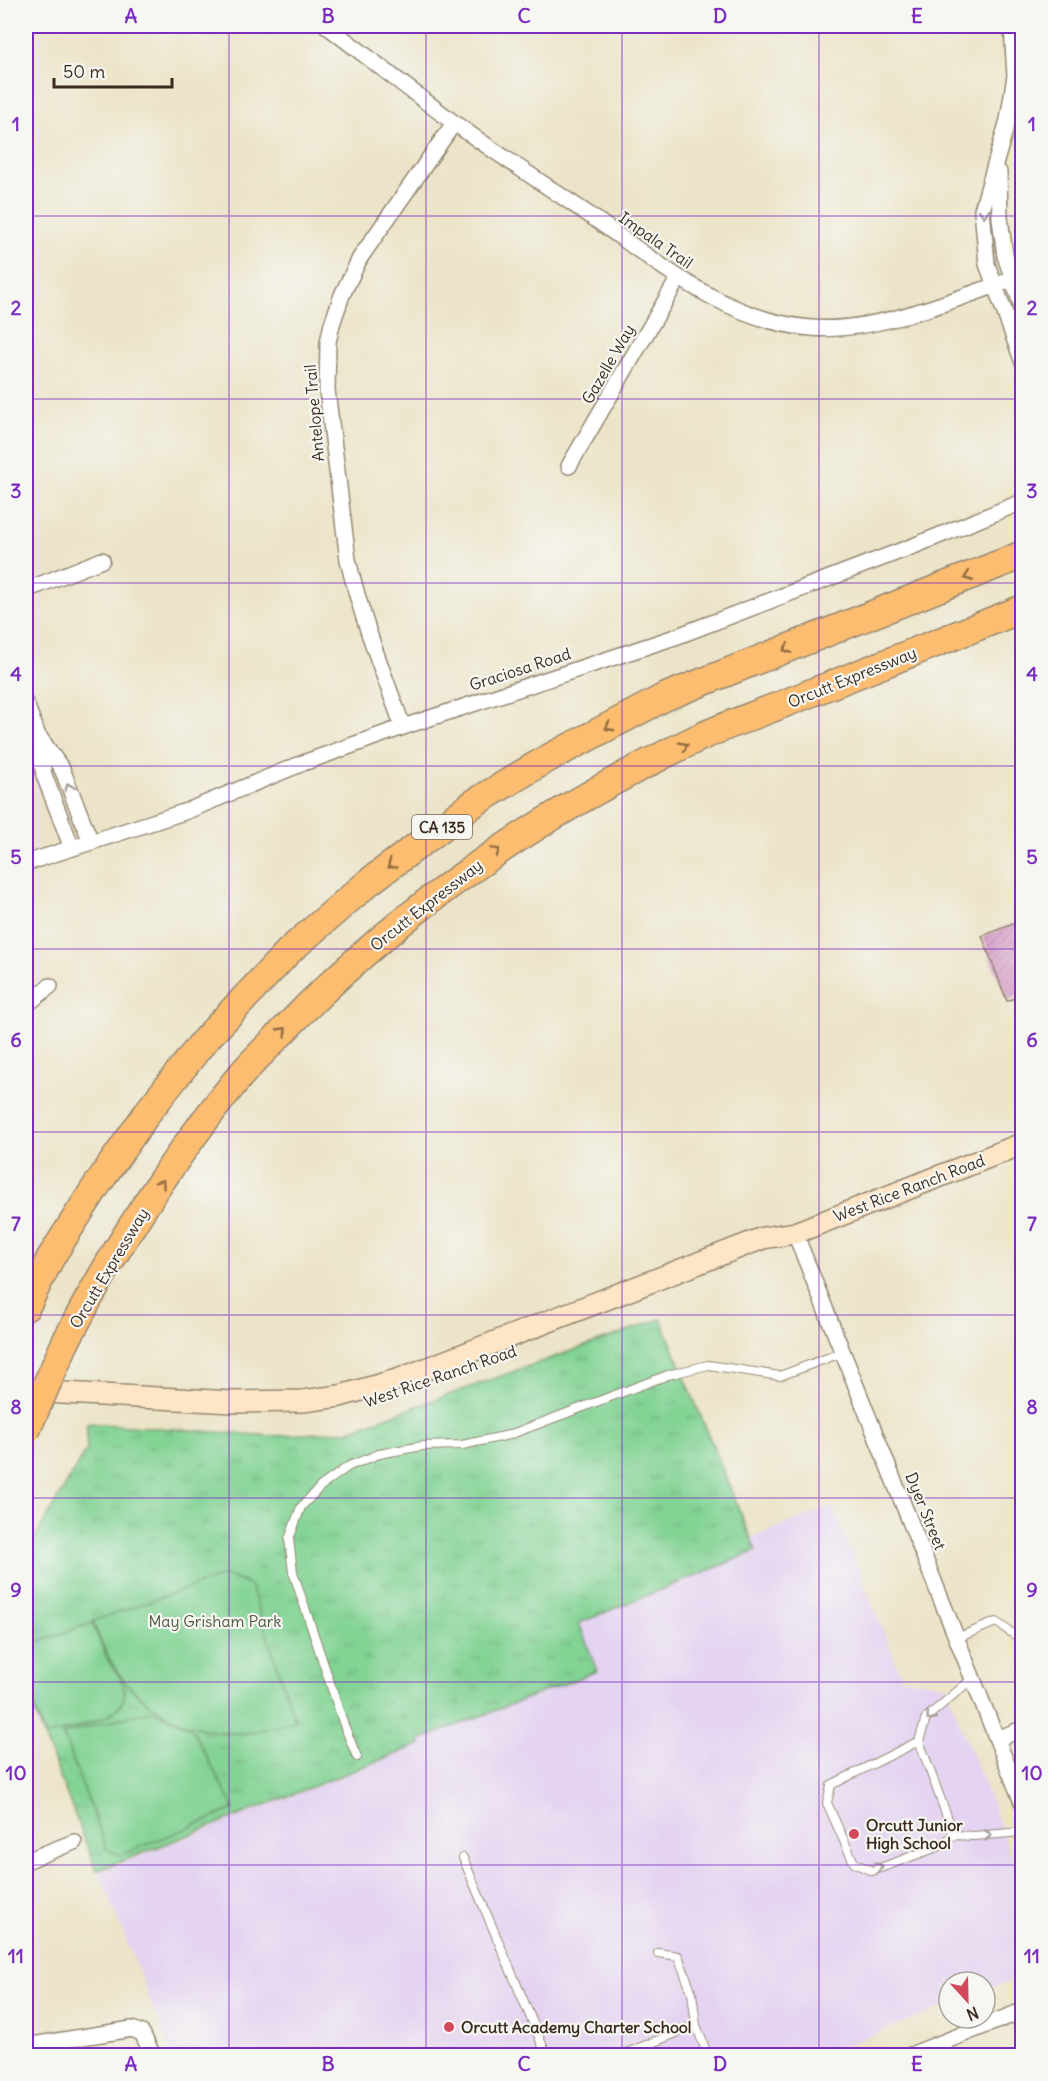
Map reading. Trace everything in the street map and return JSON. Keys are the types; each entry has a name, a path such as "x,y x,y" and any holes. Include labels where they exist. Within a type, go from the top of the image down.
{"highway":[{"name":"CA 135","path":"26,1307 51,1257 97,1185 150,1109 204,1041 290,950 369,882 474,803 545,760 665,697 1023,555"},
{"name":"Orcutt Expressway","path":"26,1431 66,1341 96,1284 186,1146 242,1074 321,992 399,922 500,848 588,794 701,737 1023,609"}],"main road":[{"name":"West Rice Ranch Road","path":"26,1391 233,1402 303,1401 340,1396 400,1379 763,1238 795,1233 1023,1144"},
{"name":"West Rice Ranch Road","path":"26,1405 237,1415 302,1414 342,1409 403,1392 770,1251 795,1233"}],"street":[{"name":"Impala Trail","path":"327,26 454,123 678,279 724,303 777,323 813,328 860,326 927,309 1013,279"},
{"path":"1012,26 1015,76 1008,120 982,210 987,264 1023,360"},
{"name":"Antelope Trail","path":"403,727 371,639 348,560 327,390 328,342 342,295 360,258 454,123"},
{"path":"998,157 1000,218 1005,256 1023,307"},
{"name":"Gazelle Way","path":"569,466 678,279"},
{"name":"Graciosa Road","path":"26,863 187,811 403,727 675,637 916,546 1023,502"},
{"path":"26,590 102,560"},
{"path":"26,704 38,736 44,775 72,848"},
{"path":"38,736 62,769 91,842"},
{"path":"26,1005 50,986"},
{"name":"Dyer Street","path":"795,1233 1023,1802"},
{"path":"997,1739 1023,1729"},
{"path":"26,1861 74,1842"},
{"path":"908,2055 1023,2011"},
{"path":"26,2043 32,2045 132,2029 142,2033 153,2055"}],"lane":[{"path":"357,1757 344,1725 293,1572 288,1539 301,1507 321,1486 349,1466 380,1454 422,1446 462,1445 509,1435 668,1375 708,1365 780,1376 843,1352"},
{"path":"957,1638 996,1622 1023,1640"},
{"path":"954,1835 919,1741 926,1718 973,1678"},
{"path":"919,1741 831,1785 827,1803 854,1863 872,1871 940,1846 954,1835 974,1836 1023,1832"},
{"path":"463,1858 547,2055"},
{"path":"658,1953 678,1956 692,1993 696,2025 708,2055"},
{"path":"619,2055 696,2025"}],"shaded area":[{"path":"833,1506 902,1678 945,1685 1022,1881 1022,1976 997,1986 997,1970 937,1970 937,2010 821,2055 172,2055 99,1872 419,1746 418,1741 596,1672 578,1623 756,1551 751,1538"}],"green space":[{"name":"May Grisham Park","path":"661,1319 756,1551 579,1623 597,1671 419,1740 421,1744 97,1871 26,1690 27,1551 87,1449 87,1423 274,1436 347,1431"},
{"path":"225,1575 251,1586 295,1721 241,1733 205,1730 188,1724 155,1708 141,1697 128,1685 106,1653 93,1621"},
{"path":"92,1623 108,1660 121,1680 125,1693 121,1704 100,1720 45,1736 26,1687 26,1646"},
{"path":"153,1710 192,1729 234,1809 121,1855 107,1850 63,1734"}],"building":[{"path":"1023,920 1023,995 1007,1001 982,936"}],"place":[{"name":"Orcutt Junior High School","path":"854,1834"},
{"name":"Orcutt Academy Charter School","path":"449,2027"}]}
